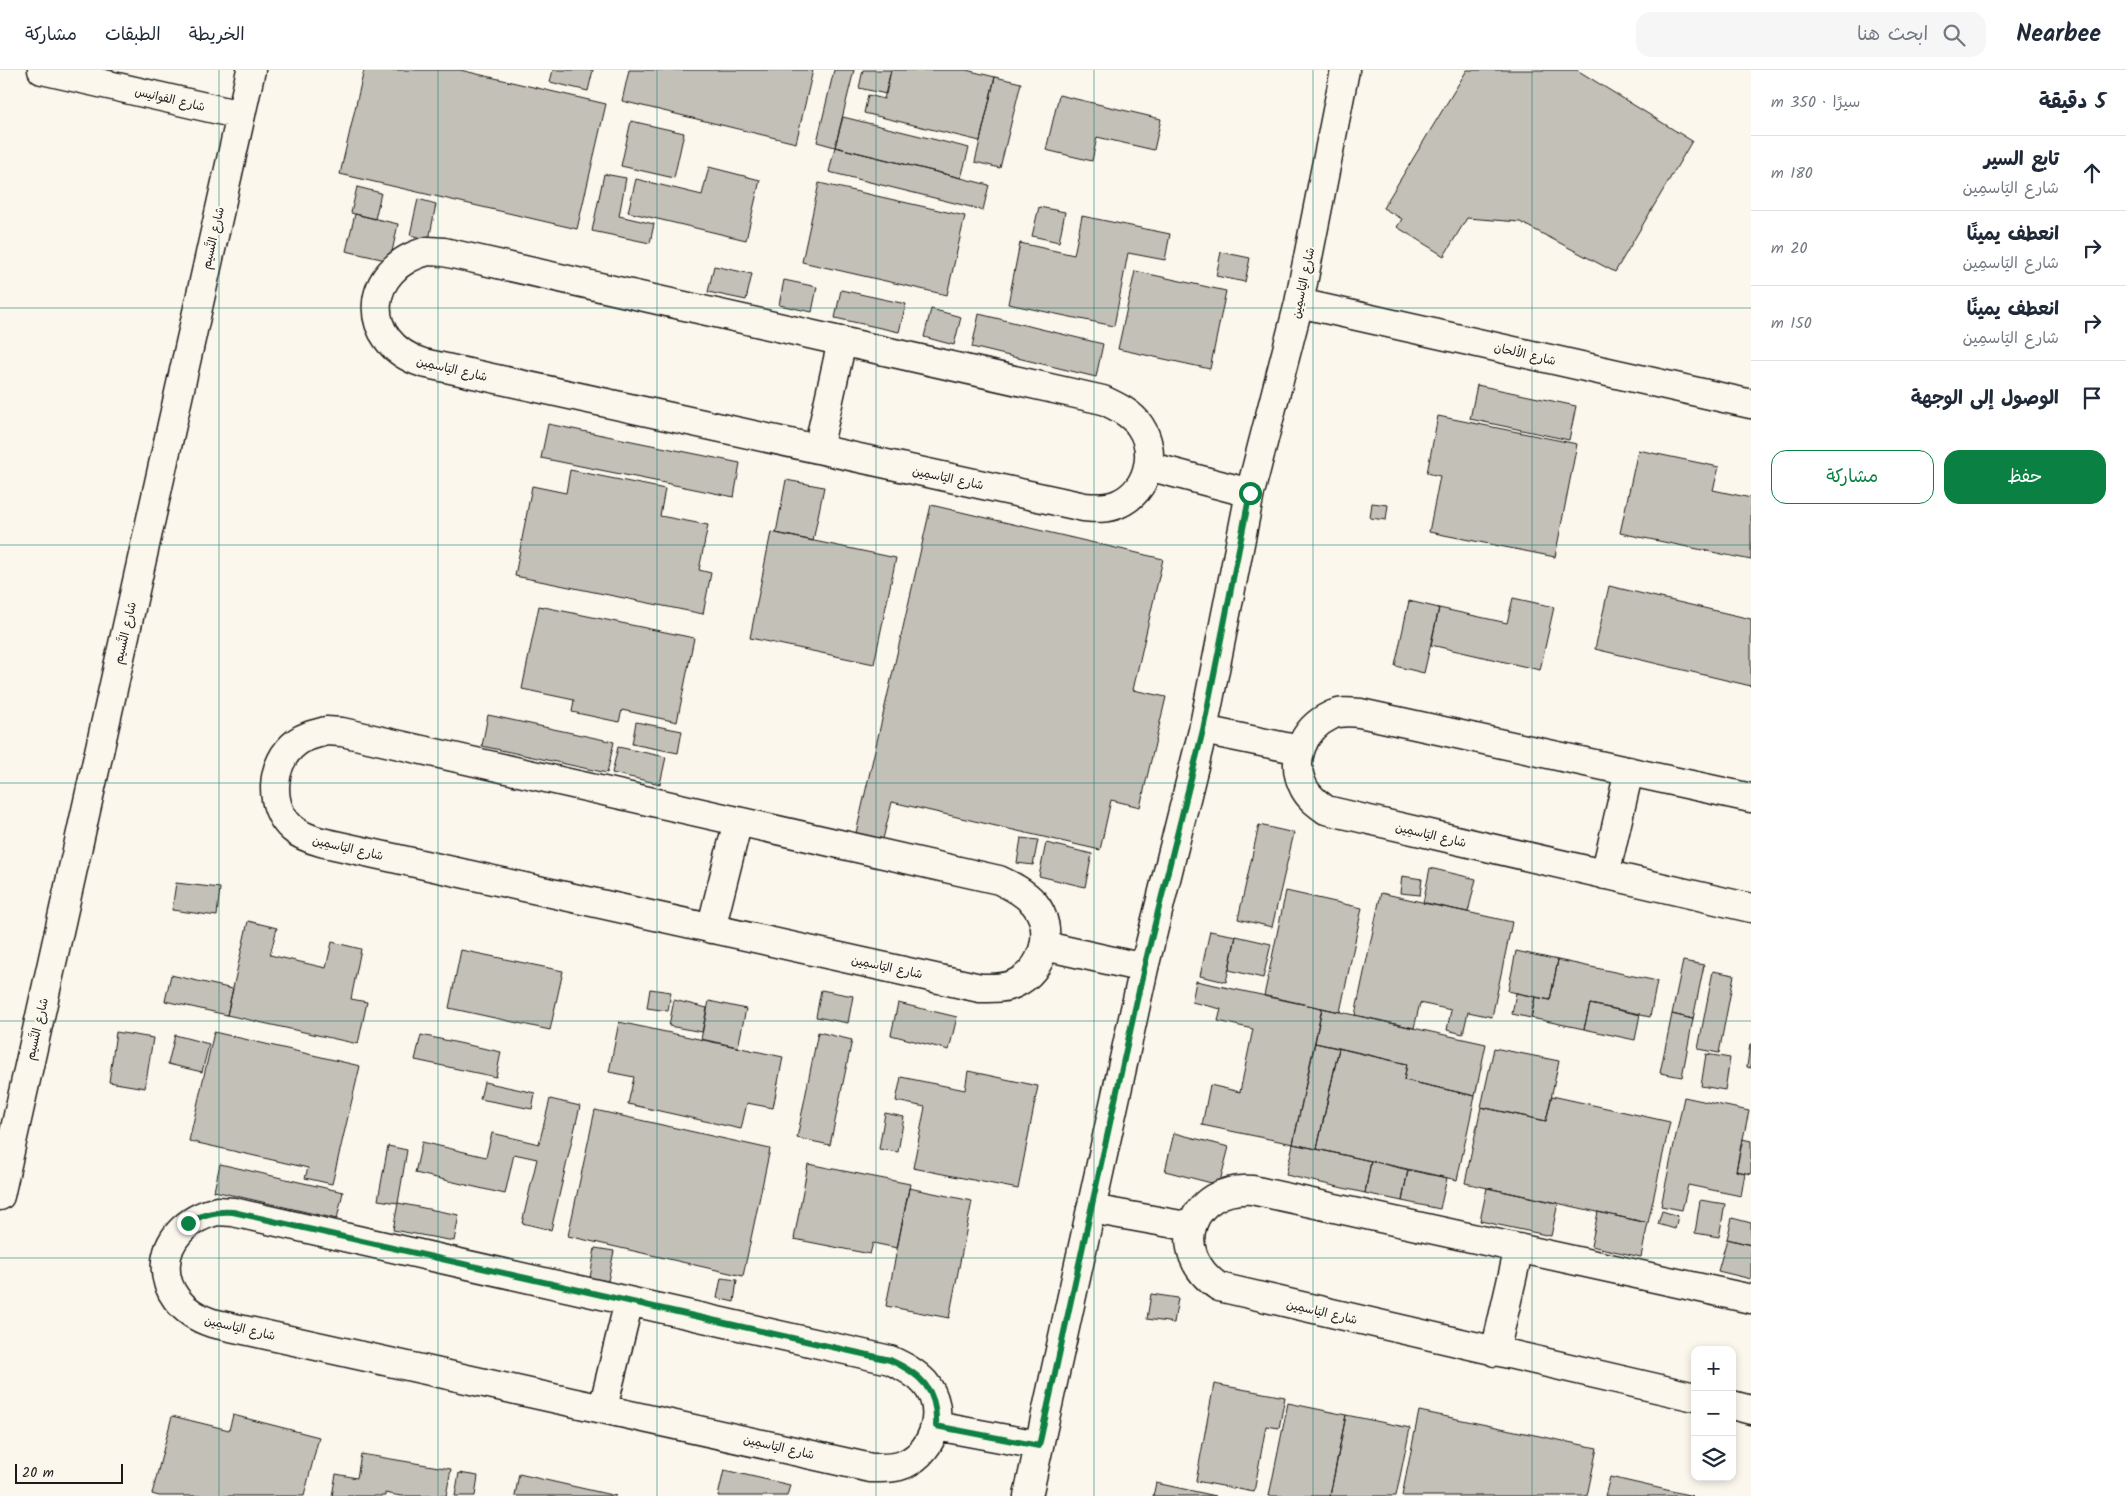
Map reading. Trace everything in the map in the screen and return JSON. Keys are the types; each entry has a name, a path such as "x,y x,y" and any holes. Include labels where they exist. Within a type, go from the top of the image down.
{"street":[{"name":"شارع الفوانيس","path":"42,70 241,115"},
{"name":"شارع النَّسيم","path":"0,1196 251,70"},
{"name":"شارع اليَاسمِين","path":"1028,1496 1144,968 1203,730 1250,493 1299,303 1345,70"},
{"name":"شارع اليَاسمِين","path":"428,251 444,252 842,342 1102,400 1129,414 1139,424 1148,444 1148,466 1142,482 1132,495 1118,504 1101,509 1084,507 407,358 384,336 377,305 380,289 387,275 398,263 412,255 428,251"},
{"name":"شارع الألحان","path":"1299,303 1751,404"},
{"path":"818,449 842,342"},
{"path":"1148,466 1250,493"},
{"name":"شارع اليَاسمِين","path":"1751,798 1360,713 1345,712 1331,715 1318,722 1308,733 1300,750 1298,761 1299,776 1305,790 1314,801 1326,810 1751,908"},
{"path":"1203,730 1300,750"},
{"name":"شارع اليَاسمِين","path":"326,731 342,732 738,821 998,880 1025,894 1035,904 1042,918 1045,946 1038,963 1028,976 1014,985 997,989 980,988 321,842 305,838 292,828 282,816 276,801 275,785 278,769 285,754 296,743 310,735 326,731"},
{"path":"1605,875 1630,772"},
{"path":"712,929 738,821"},
{"path":"1045,946 1144,968"},
{"name":"شارع اليَاسمِين","path":"1691,1396 1219,1287 1206,1278 1197,1267 1191,1253 1190,1238 1192,1227 1200,1210 1210,1200 1223,1193 1237,1189 1252,1190 1751,1299"},
{"path":"1091,1209 1192,1227"},
{"name":"شارع اليَاسمِين","path":"217,1211 233,1212 629,1301 890,1360 916,1374 926,1385 933,1397 937,1412 936,1426 930,1442 919,1455 905,1464 888,1469 871,1468 197,1318 183,1308 173,1295 167,1280 166,1264 169,1249 176,1234 188,1223 202,1215 217,1211"},
{"path":"1495,1352 1519,1248"},
{"path":"603,1408 629,1301"},
{"path":"1736,1406 1751,1410"},
{"path":"936,1426 1039,1446"}],"building":[{"path":"364,70 460,70 606,104 577,229 340,174"},
{"path":"553,70 593,70 588,91 550,82"},
{"path":"629,70 813,70 796,143 622,101"},
{"path":"834,70 854,70 835,147 817,142"},
{"path":"863,70 891,70 886,94 859,88"},
{"path":"891,70 966,70 995,77 980,141 864,113 868,95 884,99"},
{"path":"1467,70 1577,70 1692,141 1615,272 1520,222 1467,218 1444,256 1397,227 1402,219 1383,208"},
{"path":"995,77 1021,83 1000,168 975,162"},
{"path":"1059,95 1161,119 1154,150 1097,137 1092,161 1046,150"},
{"path":"843,117 969,148 961,178 835,147"},
{"path":"631,121 684,133 674,178 621,166"},
{"path":"835,147 989,185 983,210 829,172"},
{"path":"709,167 760,180 746,240 628,212 636,179 702,195"},
{"path":"604,174 626,178 619,216 654,224 650,243 592,231"},
{"path":"819,183 965,216 947,295 802,262"},
{"path":"357,187 381,193 375,219 351,213"},
{"path":"418,199 436,204 429,240 410,235"},
{"path":"1039,207 1065,212 1059,242 1032,236"},
{"path":"355,214 398,224 390,261 346,251"},
{"path":"1082,216 1170,234 1165,260 1128,253 1114,326 1008,304 1020,243 1074,255"},
{"path":"1221,252 1250,258 1245,282 1216,276"},
{"path":"714,266 752,274 746,300 708,292"},
{"path":"1135,271 1226,291 1210,369 1118,349"},
{"path":"784,280 817,287 812,312 779,305"},
{"path":"841,290 906,304 899,332 835,318"},
{"path":"931,309 961,317 954,345 924,337"},
{"path":"979,314 1103,344 1096,377 972,347"},
{"path":"1477,385 1576,406 1569,440 1470,419"},
{"path":"1438,416 1577,444 1555,557 1429,532 1440,476 1427,473"},
{"path":"548,424 740,463 734,497 541,458"},
{"path":"1638,450 1719,467 1713,490 1751,498 1751,560 1620,533"},
{"path":"570,470 665,489 660,516 708,525 699,570 711,573 703,614 515,576 532,486 566,493"},
{"path":"786,480 824,487 813,541 776,533"},
{"path":"1372,503 1388,505 1386,520 1370,518"},
{"path":"931,505 1163,559 1133,690 1166,697 1140,807 1111,800 1100,850 892,802 883,839 856,833"},
{"path":"771,532 896,558 874,664 750,638"},
{"path":"1609,586 1751,619 1751,686 1595,649"},
{"path":"1513,598 1554,607 1540,670 1431,645 1439,608 1507,623"},
{"path":"1409,601 1439,608 1424,673 1395,666"},
{"path":"539,606 694,638 677,722 622,710 619,722 572,712 574,700 522,689"},
{"path":"488,715 614,742 607,773 482,746"},
{"path":"636,722 682,731 678,753 632,744"},
{"path":"618,747 666,757 660,784 612,773"},
{"path":"1259,825 1294,833 1272,927 1238,919"},
{"path":"1021,838 1038,840 1033,865 1017,863"},
{"path":"1046,843 1092,854 1085,887 1039,876"},
{"path":"1430,868 1476,879 1468,912 1423,903"},
{"path":"1402,876 1422,879 1420,895 1400,893"},
{"path":"176,883 220,888 217,916 172,910"},
{"path":"1286,891 1362,908 1340,1012 1264,996"},
{"path":"1381,893 1512,922 1492,1017 1468,1012 1463,1034 1447,1030 1451,1010 1420,1003 1414,1028 1355,1015"},
{"path":"248,921 277,928 270,955 326,968 332,942 361,949 351,999 367,1002 358,1044 227,1015"},
{"path":"1210,931 1236,936 1226,982 1200,976"},
{"path":"1236,936 1271,944 1263,978 1229,970"},
{"path":"461,950 563,971 550,1030 449,1008"},
{"path":"1516,951 1558,960 1550,1000 1508,991"},
{"path":"1558,960 1657,981 1650,1017 1590,1004 1584,1029 1531,1018 1535,997 1550,1000"},
{"path":"1683,961 1704,965 1693,1019 1672,1014"},
{"path":"1713,971 1734,975 1719,1053 1698,1049"},
{"path":"171,975 233,989 227,1015 165,1001"},
{"path":"1196,981 1322,1008 1293,1144 1202,1125 1210,1085 1240,1092 1253,1029 1218,1021 1221,1009 1192,1002"},
{"path":"650,989 671,992 668,1011 647,1008"},
{"path":"821,990 853,996 848,1023 816,1017"},
{"path":"1516,993 1535,997 1531,1018 1512,1014"},
{"path":"674,1000 707,1008 702,1032 669,1026"},
{"path":"709,1001 746,1009 738,1047 701,1039"},
{"path":"898,1003 957,1017 949,1050 891,1035"},
{"path":"1590,1004 1640,1014 1635,1040 1584,1029"},
{"path":"1322,1008 1486,1044 1475,1096 1404,1080 1407,1064 1315,1043"},
{"path":"1672,1014 1693,1019 1682,1077 1660,1073"},
{"path":"619,1022 783,1057 773,1108 747,1103 741,1129 628,1104 634,1077 609,1072"},
{"path":"116,1032 153,1038 145,1088 109,1082"},
{"path":"214,1032 360,1066 332,1184 305,1178 308,1168 189,1141"},
{"path":"818,1032 852,1040 830,1145 797,1138"},
{"path":"175,1035 209,1044 202,1072 168,1064"},
{"path":"421,1035 501,1052 496,1077 415,1060"},
{"path":"1315,1043 1339,1048 1317,1149 1293,1144"},
{"path":"1751,1044 1751,1068 1747,1067"},
{"path":"1339,1048 1407,1064 1404,1080 1475,1096 1457,1180 1317,1149"},
{"path":"1494,1048 1559,1061 1546,1121 1481,1107"},
{"path":"1706,1054 1730,1058 1725,1090 1701,1086"},
{"path":"968,1071 1038,1086 1018,1189 913,1168 925,1107 896,1101 901,1077 965,1090"},
{"path":"484,1082 535,1093 532,1109 480,1099"},
{"path":"1552,1096 1670,1122 1648,1223 1465,1183 1481,1107 1546,1121"},
{"path":"1684,1097 1749,1111 1736,1171 1745,1173 1741,1196 1688,1185 1682,1210 1661,1206"},
{"path":"550,1099 580,1106 551,1230 522,1223 537,1159 514,1154 505,1194 415,1173 422,1142 486,1157 492,1133 539,1144"},
{"path":"595,1110 770,1149 743,1276 568,1236"},
{"path":"885,1113 904,1117 898,1152 879,1149"},
{"path":"1174,1133 1229,1147 1219,1185 1165,1171"},
{"path":"1742,1139 1751,1141 1751,1174 1736,1171"},
{"path":"1293,1144 1371,1161 1365,1193 1286,1175"},
{"path":"388,1146 407,1150 398,1203 378,1200"},
{"path":"1371,1161 1408,1170 1402,1201 1365,1193"},
{"path":"220,1164 343,1192 337,1219 214,1191"},
{"path":"808,1164 910,1184 897,1248 873,1243 870,1254 794,1239"},
{"path":"1408,1170 1447,1178 1440,1209 1402,1201"},
{"path":"909,1188 972,1201 949,1318 886,1306"},
{"path":"1487,1188 1558,1203 1551,1236 1480,1221"},
{"path":"1700,1200 1725,1204 1719,1237 1695,1233"},
{"path":"398,1203 459,1215 454,1241 393,1230"},
{"path":"1662,1211 1678,1216 1675,1229 1658,1224"},
{"path":"1598,1212 1648,1223 1641,1257 1591,1246"},
{"path":"1732,1218 1751,1223 1751,1245 1727,1239"},
{"path":"1727,1239 1751,1245 1751,1279 1718,1271"},
{"path":"595,1248 614,1251 608,1281 590,1278"},
{"path":"721,1278 737,1280 734,1302 717,1298"},
{"path":"1151,1294 1178,1298 1174,1323 1147,1319"},
{"path":"1214,1384 1285,1397 1279,1428 1266,1426 1254,1492 1196,1481"},
{"path":"1288,1403 1346,1415 1330,1496 1269,1496"},
{"path":"1419,1411 1597,1448 1587,1496 1402,1496"},
{"path":"233,1415 319,1437 304,1496 159,1496 152,1494 172,1416 229,1430"},
{"path":"1346,1415 1410,1428 1396,1496 1330,1496"},
{"path":"361,1454 451,1469 446,1496 401,1496 385,1493 385,1496 332,1496 336,1474 357,1478"},
{"path":"724,1470 790,1485 787,1496 718,1496"},
{"path":"459,1473 478,1476 475,1496 455,1496"},
{"path":"519,1474 616,1496 515,1496"},
{"path":"1610,1477 1693,1496 1605,1496"},
{"path":"1156,1483 1216,1496 1153,1496"}],"route":[{"path":"188,1223 202,1215 217,1211 233,1212 890,1360 916,1374 926,1385 933,1397 937,1412 936,1426 1039,1446 1144,968 1203,730 1250,493"}]}
